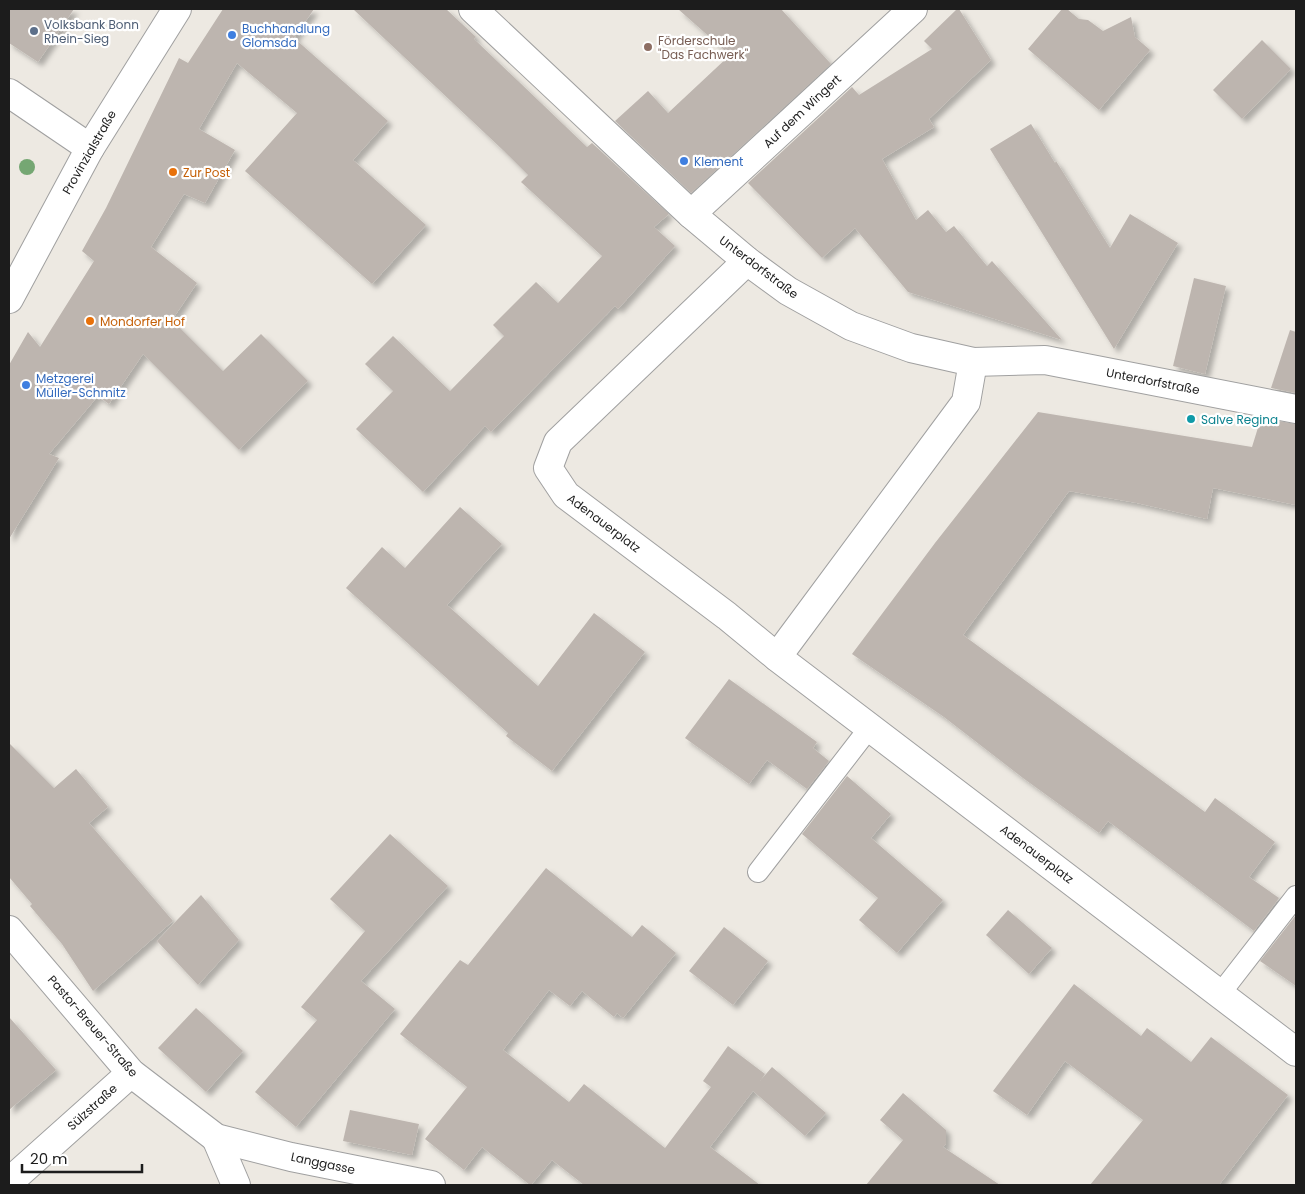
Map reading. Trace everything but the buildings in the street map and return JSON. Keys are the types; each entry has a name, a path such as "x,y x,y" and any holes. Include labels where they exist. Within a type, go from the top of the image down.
{"street":[{"name":"Provinzialstraße","path":"9,299 90,148 177,9"},
{"name":"Unterdorfstraße","path":"473,9 691,214 747,261 788,291 851,326 911,348 973,362 1045,360 1296,409"},
{"name":"Auf dem Wingert","path":"691,214 913,9"},
{"path":"9,93 90,148"},
{"name":"Adenauerplatz","path":"747,261 558,442 548,468 566,495 1296,1052"},
{"path":"777,657 966,402 973,362"},
{"name":"Pastor-Breuer-Straße","path":"9,930 131,1073 216,1138 236,1185"},
{"name":"Sülzstraße","path":"9,1182 131,1073"},
{"name":"Langgasse","path":"216,1138 291,1156 431,1185"}],"lane":[{"path":"758,872 870,727"},
{"path":"1220,994 1296,896"}],"place":[{"name":"Volksbank Bonn Rhein-Sieg","path":"34,31"},
{"name":"Buchhandlung Glomsda","path":"232,35"},
{"name":"Förderschule \"Das Fachwerk\"","path":"648,47"},
{"name":"Klement","path":"684,161"},
{"name":"Zur Post","path":"173,172"},
{"name":"Mondorfer Hof","path":"90,321"},
{"name":"Metzgerei Müller-Schmitz","path":"26,385"},
{"name":"Salve Regina","path":"1191,419"}]}
